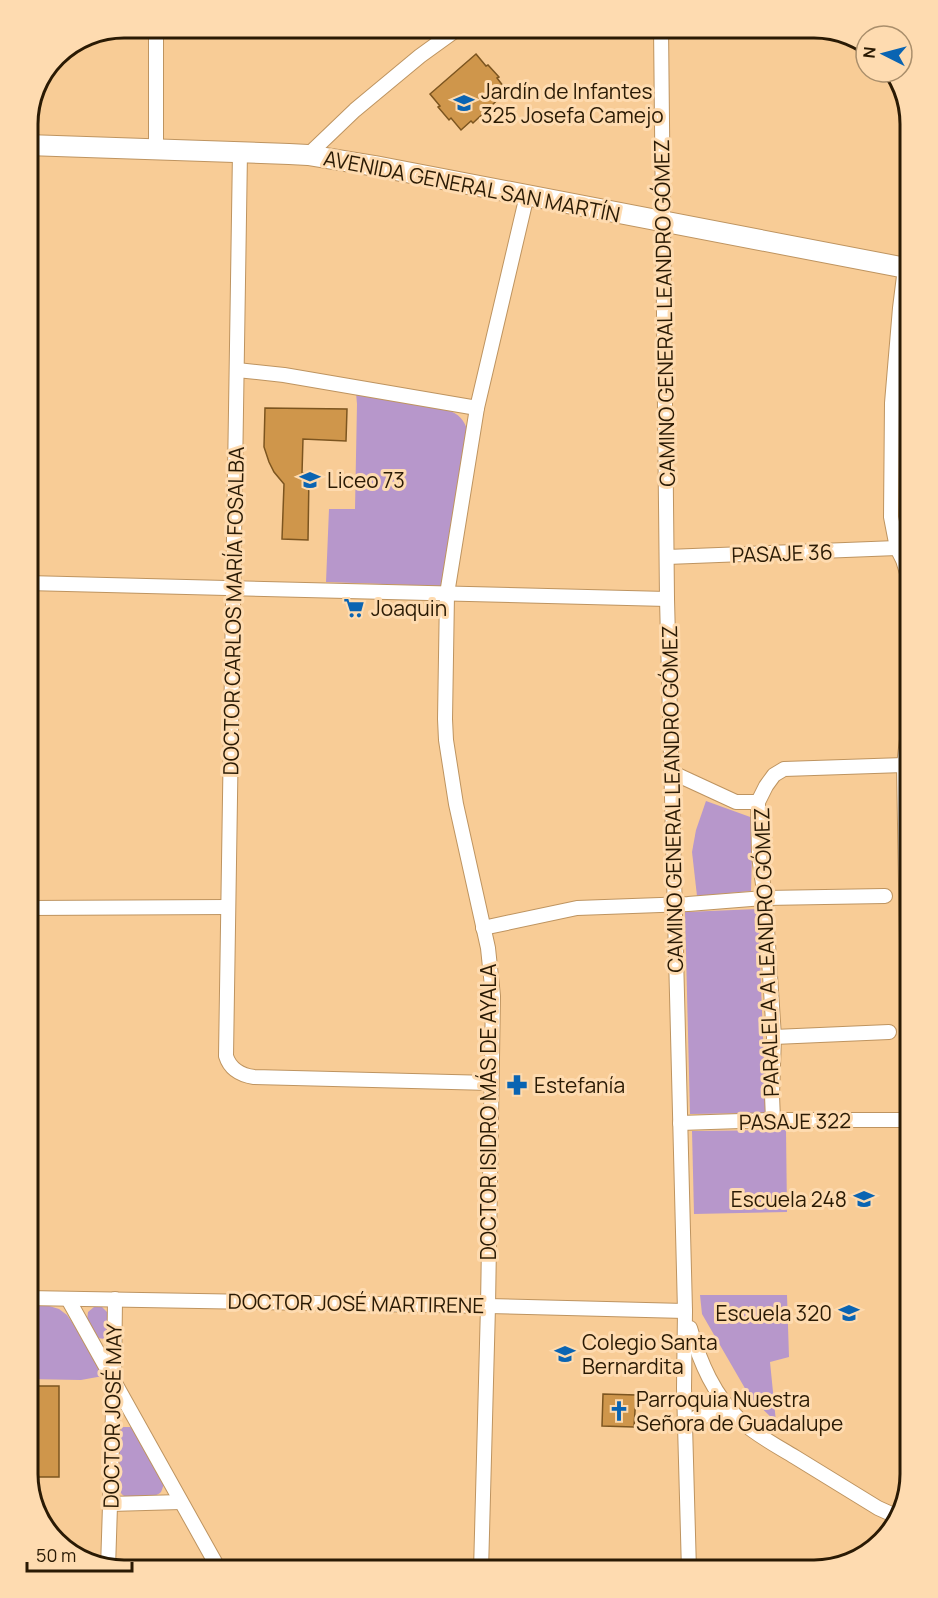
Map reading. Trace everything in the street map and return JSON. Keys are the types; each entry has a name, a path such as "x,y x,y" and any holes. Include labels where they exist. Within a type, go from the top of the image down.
{"main road":[{"name":"AVENIDA GENERAL SAN MARTÍN","path":"38,145 308,155 900,267"}],"street":[{"path":"156,37 156,150"},
{"path":"308,155 355,110 446,37"},
{"name":"CAMINO GENERAL LEANDRO GÓMEZ","path":"661,38 667,557 689,1560"},
{"name":"DOCTOR CARLOS MARÍA FOSALBA","path":"240,152 226,1056 228,1064 246,1076 254,1077 491,1083"},
{"name":"DOCTOR ISIDRO MÁS DE AYALA","path":"481,1560 493,996 490,966 456,804 446,740 447,594 477,408 527,195"},
{"path":"900,308 892,403 891,517 900,554"},
{"path":"237,370 284,375 477,408"},
{"name":"PASAJE 36","path":"667,557 897,548"},
{"path":"38,583 668,599"},
{"name":"PARALELA A LEANDRO GÓMEZ","path":"773,1120 774,1037 765,898 759,856 758,802 766,786 784,769 900,765"},
{"path":"671,772 736,802 758,802"},
{"path":"483,928 577,908 675,905 765,898 885,896"},
{"path":"37,908 228,907"},
{"path":"774,1037 889,1032"},
{"name":"PASAJE 322","path":"680,1123 900,1120"},
{"name":"DOCTOR JOSÉ MARTIRENE","path":"37,1298 685,1311"},
{"path":"68,1299 214,1560"},
{"name":"DOCTOR JOSÉ MAY","path":"108,1559 115,1299"},
{"path":"685,1311 696,1348 710,1381 741,1421 766,1439 891,1514"},
{"path":"686,1425 697,1418 732,1411"},
{"path":"110,1504 181,1502"}],"shaded area":[{"path":"356,393 447,410 463,420 468,432 443,583 440,586 326,582 329,509 355,509"},
{"path":"706,801 753,818 751,891 697,896 692,852 696,830"},
{"path":"758,909 766,1113 690,1114 685,912"},
{"path":"786,1130 787,1212 694,1214 692,1131"},
{"path":"700,1295 787,1295 789,1357 770,1362 776,1422 750,1397 702,1314"},
{"path":"37,1305 59,1309 67,1315 103,1376 81,1380 37,1379"},
{"path":"94,1307 102,1307 108,1313 108,1335 105,1339 97,1338 87,1321 88,1312"},
{"path":"123,1427 133,1428 164,1482 161,1492 154,1496 129,1498 119,1490 120,1431"}],"building":[{"path":"476,54 499,77 497,78 507,91 473,123 471,121 461,130 451,118 449,120 430,94"},
{"path":"265,408 347,409 346,441 303,439 302,473 309,474 308,540 282,539 284,484 274,472 264,447"},
{"path":"37,1386 59,1386 59,1477 37,1477"},
{"name":"Parroquia Nuestra Señora de Guadalupe","path":"603,1394 636,1395 634,1427 602,1426"}],"place":[{"name":"Jardín de Infantes 325 Josefa Camejo","path":"464,103"},
{"name":"Liceo 73","path":"310,480"},
{"name":"Joaquin","path":"354,608"},
{"name":"Estefanía","path":"517,1085"},
{"name":"Escuela 248","path":"864,1199"},
{"name":"Escuela 320","path":"849,1313"},
{"name":"Colegio Santa Bernardita","path":"565,1354"},
{"name":"Parroquia Nuestra Señora de Guadalupe","path":"619,1411"}]}
